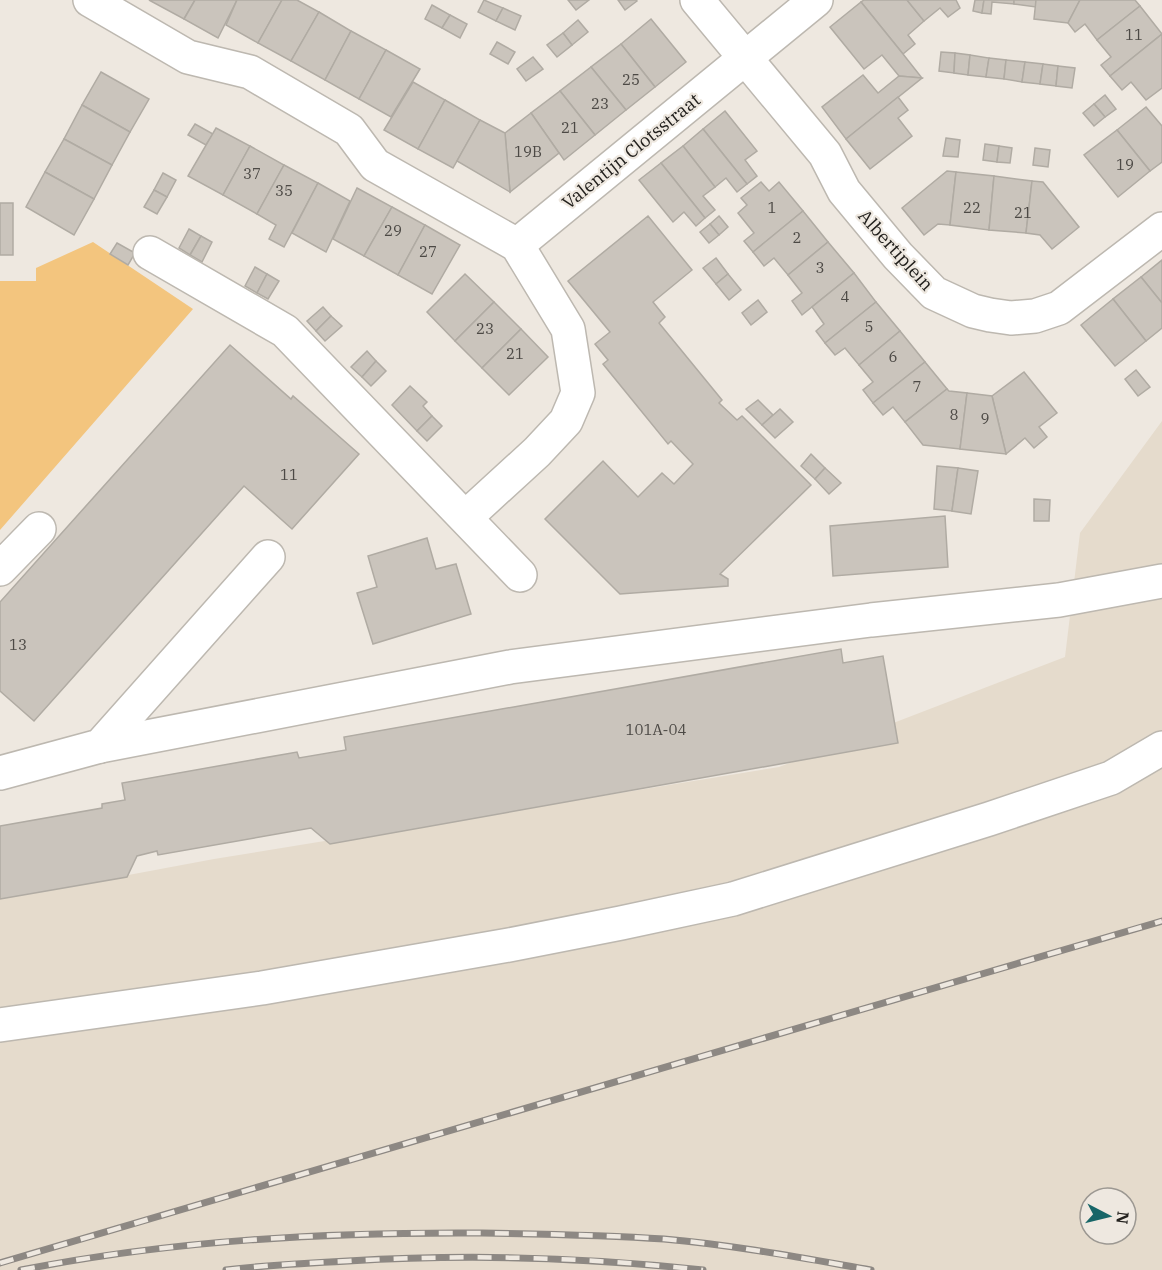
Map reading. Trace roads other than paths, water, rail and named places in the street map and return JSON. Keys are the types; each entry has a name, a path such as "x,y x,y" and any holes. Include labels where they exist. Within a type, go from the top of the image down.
{"street":[{"path":"90,0 188,57 250,72 349,130 375,165 517,245 568,330 578,393 566,421 537,452 466,518"},
{"name":"Albertiplein","path":"697,0 825,154 844,191 898,256 934,293 973,311 1011,318 1035,316 1059,308 1162,229"},
{"name":"Valentijn Clotsstraat","path":"517,245 816,0"},
{"path":"150,253 285,331 520,575"},
{"path":"0,569 39,529"},
{"path":"100,746 268,557"},
{"path":"0,773 100,746 510,668 871,620 1059,600 1162,580"},
{"path":"0,1025 262,988 531,940 733,899 989,819 1111,778 1162,748"}],"railway":[{"path":"0,1263 1162,921"},
{"path":"21,1270 136,1251 193,1245 309,1236 424,1233 664,1239 742,1248 871,1270"},
{"path":"226,1270 272,1265 482,1257 614,1262 703,1270"}]}
